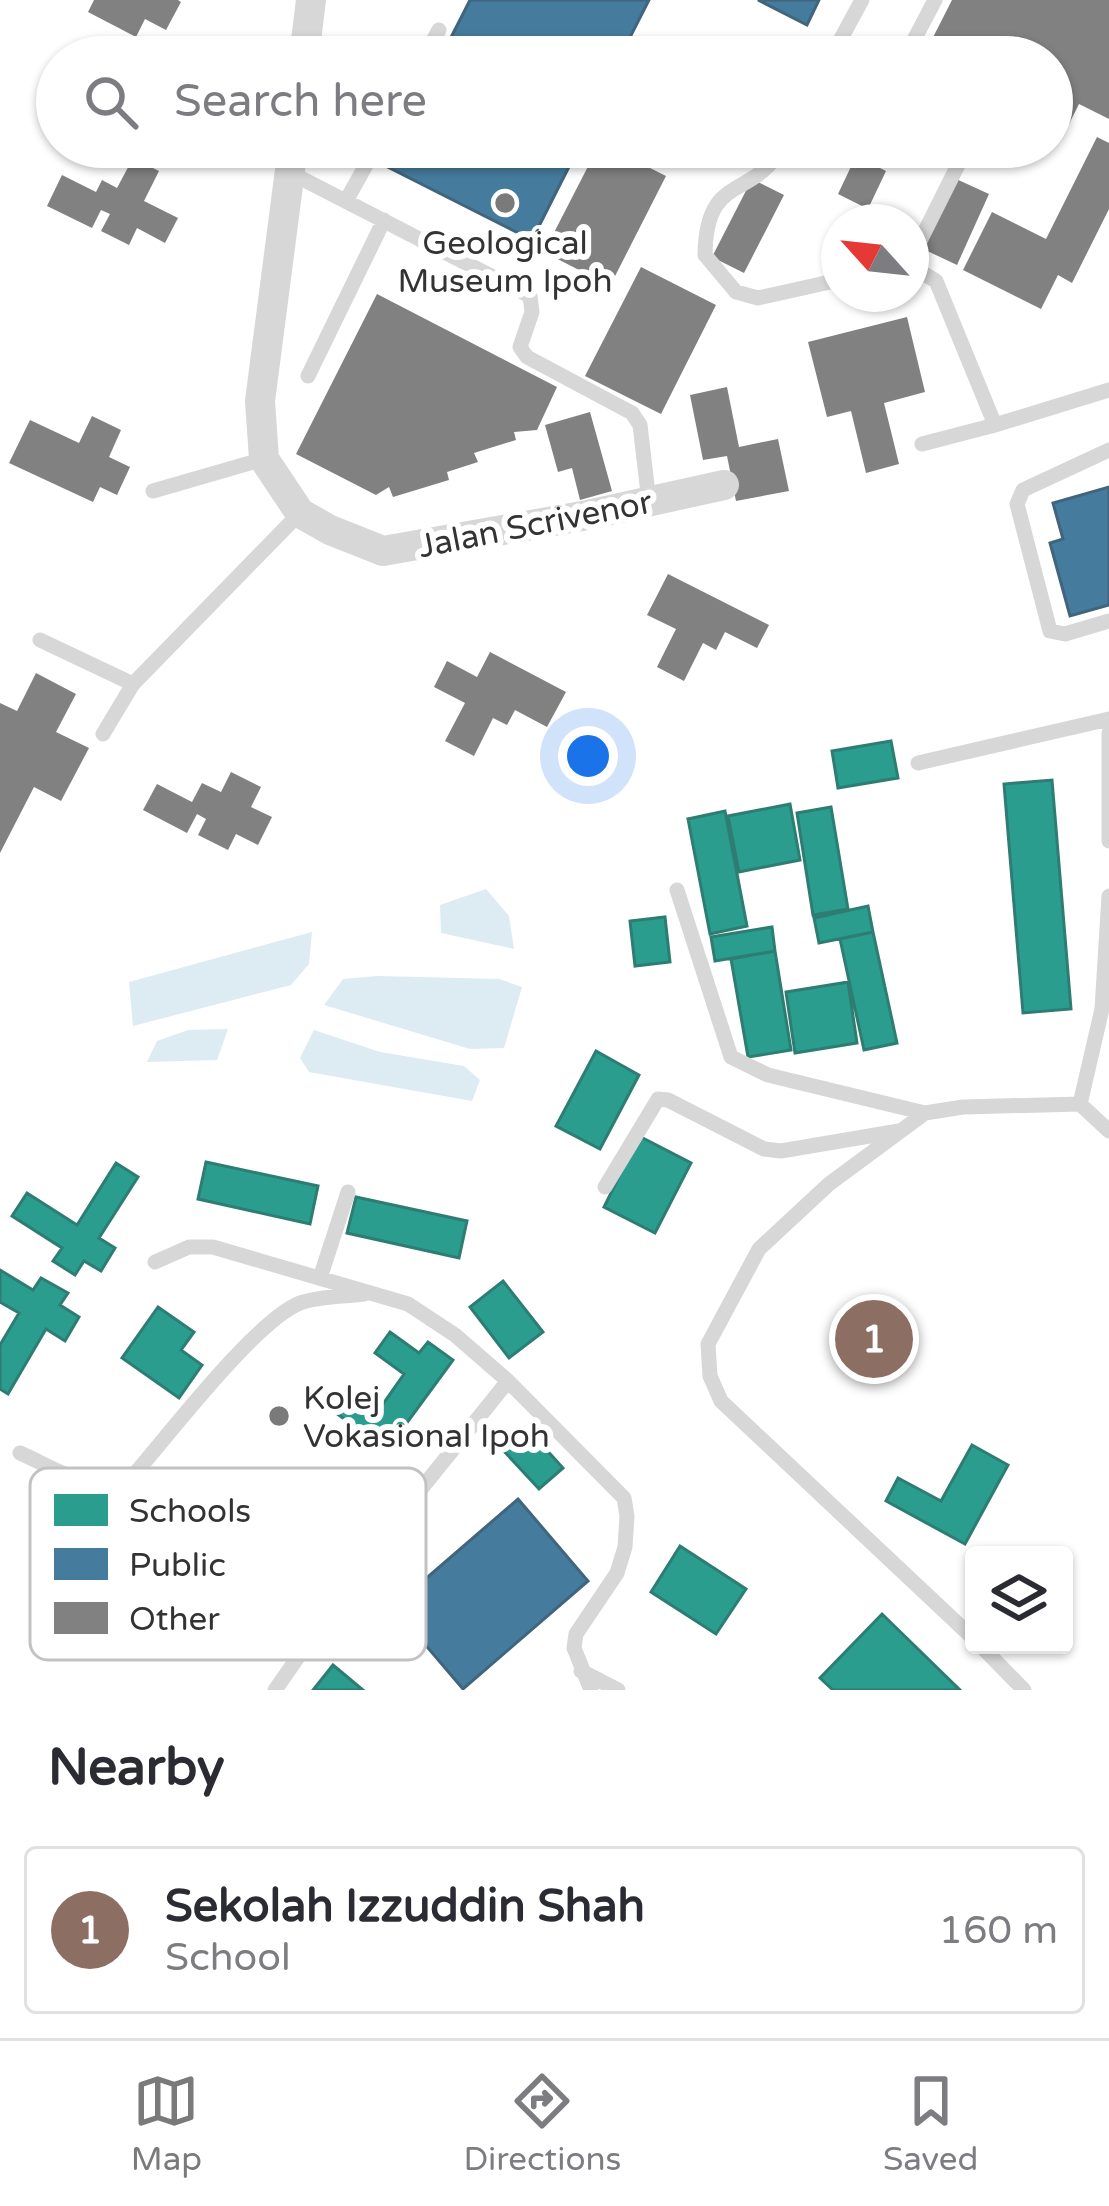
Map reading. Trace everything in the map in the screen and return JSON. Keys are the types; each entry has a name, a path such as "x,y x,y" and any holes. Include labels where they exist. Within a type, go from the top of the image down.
{"street":[{"path":"307,36 311,0"},
{"path":"290,168 260,401 264,459 300,513"},
{"name":"Jalan Scrivenor","path":"300,513 382,551 724,485"}],"lane":[{"path":"842,36 862,0"},
{"path":"915,36 934,0"},
{"path":"436,36 439,30"},
{"path":"303,168 346,201 530,296 532,312 520,346 527,357 632,412 640,425 649,502"},
{"path":"346,201 364,168"},
{"path":"763,168 712,206 705,220 705,255 736,292 758,298 821,284"},
{"path":"929,225 957,168"},
{"path":"308,376 384,220"},
{"path":"929,276 936,281 995,425"},
{"path":"922,444 1109,390"},
{"path":"1109,449 1023,490 1017,504 1051,631 1065,634 1109,621"},
{"path":"154,491 264,459"},
{"path":"103,734 134,684 300,513"},
{"path":"40,640 134,684"},
{"path":"918,763 1109,719"},
{"path":"1109,733 1109,841"},
{"path":"677,890 731,1057 768,1076 925,1113 963,1107 1080,1104 1109,1131"},
{"path":"1080,1104 1102,1009 1109,896"},
{"path":"605,1187 658,1099 764,1149 781,1151 902,1130"},
{"path":"925,1113 830,1184 759,1249 708,1344 710,1376 721,1401 965,1631"},
{"path":"320,1278 348,1192"},
{"path":"155,1262 189,1247 213,1247 408,1304 455,1335 508,1382 624,1498 625,1546 617,1573 576,1634 574,1648 591,1690"},
{"path":"140,1468 260,1331 290,1308 305,1301 373,1294"},
{"path":"426,1483 508,1382"},
{"path":"20,1453 54,1468"},
{"path":"989,1654 1024,1690"},
{"path":"275,1690 296,1660"},
{"path":"581,1671 618,1690"}],"shaded area":[{"path":"486,889 509,916 514,949 441,933 440,905"},
{"path":"312,932 309,964 291,985 133,1026 129,982"},
{"path":"343,979 499,979 522,987 504,1048 470,1049 324,1005"},
{"path":"228,1029 217,1060 147,1062 157,1041 188,1030"},
{"path":"314,1030 380,1052 464,1066 480,1080 472,1101 309,1072 300,1058"}],"building: Schools":[{"path":"891,741 898,778 838,788 832,751"},
{"path":"1052,780 1071,1009 1023,1013 1004,784"},
{"path":"790,804 800,860 739,872 728,816"},
{"path":"831,807 848,909 813,915 797,813"},
{"path":"725,811 747,926 710,934 688,819"},
{"path":"868,906 873,932 819,943 814,918"},
{"path":"665,917 670,962 635,966 630,921"},
{"path":"772,927 775,951 715,961 711,937"},
{"path":"873,932 897,1043 864,1050 840,939"},
{"path":"775,951 791,1050 748,1057 731,959"},
{"path":"848,982 857,1043 795,1053 786,992"},
{"path":"596,1051 639,1075 600,1149 556,1126"},
{"path":"639,1136 691,1163 655,1233 604,1207"},
{"path":"206,1162 318,1186 310,1224 198,1199"},
{"path":"116,1163 138,1177 99,1238 115,1248 101,1271 84,1261 75,1275 53,1261 62,1248 12,1216 27,1193 77,1225"},
{"path":"356,1197 467,1221 459,1258 347,1233"},
{"path":"0,1270 33,1290 41,1278 68,1293 60,1305 79,1317 65,1341 46,1329 8,1394 0,1389 0,1345 19,1313 0,1302"},
{"path":"503,1281 543,1332 509,1358 470,1307"},
{"path":"158,1307 194,1332 181,1350 202,1365 179,1398 122,1358"},
{"path":"390,1332 419,1353 428,1342 453,1360 387,1450 329,1408 345,1386 378,1411 404,1374 375,1353"},
{"path":"526,1427 563,1468 539,1489 502,1449"},
{"path":"972,1445 1008,1465 965,1544 886,1501 898,1478 941,1501"},
{"path":"680,1546 746,1589 716,1634 651,1592"},
{"path":"882,1614 960,1690 833,1690 820,1678"},
{"path":"333,1665 363,1690 313,1690"}],"building: Public":[{"path":"470,0 649,0 631,36 452,36"},
{"path":"758,0 819,0 807,25"},
{"name":"Geological Museum Ipoh","path":"390,168 568,168 532,240"},
{"path":"1109,487 1109,605 1070,616 1050,543 1063,539 1053,503"},
{"path":"518,1499 588,1581 463,1689 426,1646 426,1578"}],"building: Other":[{"path":"94,0 181,2 166,30 145,19 136,36 88,12"},
{"path":"952,0 1109,0 1109,119 1079,104 1073,116 1073,36 934,36"},
{"path":"1097,137 1109,143 1109,209 1072,283 1058,275 1041,309 963,270 992,212 1046,239"},
{"path":"128,168 159,171 144,201 178,218 165,243 137,228 129,245 101,231 110,214 101,210 92,228 47,206 62,175 96,192 102,180 117,188"},
{"path":"587,168 650,168 666,176 610,286 544,252"},
{"path":"850,168 886,171 870,204 858,204 838,194"},
{"path":"954,178 989,194 957,265 929,252 929,231"},
{"path":"752,179 784,195 744,273 712,257"},
{"path":"641,267 716,305 661,414 585,376"},
{"path":"377,294 557,387 537,430 514,432 516,440 474,453 478,462 447,472 449,480 393,497 389,487 376,495 296,454"},
{"path":"907,317 925,392 884,403 899,464 866,473 851,411 827,417 808,342"},
{"path":"727,387 739,447 778,439 789,491 736,501 727,456 703,460 690,395"},
{"path":"590,412 612,491 580,500 572,468 558,472 545,425"},
{"path":"92,416 121,430 109,457 130,467 117,495 100,487 93,502 9,463 30,420 79,443"},
{"path":"668,574 769,625 757,648 725,632 716,650 703,643 684,681 657,667 676,629 647,615"},
{"path":"490,652 566,692 547,727 515,710 507,725 493,718 474,756 445,741 465,703 434,687 447,661 477,677"},
{"path":"36,673 76,694 56,732 89,748 61,801 34,787 0,853 0,703 17,711"},
{"path":"231,772 261,787 251,807 272,817 258,845 236,834 228,850 198,835 206,819 197,814 187,833 143,810 157,784 192,802 202,783 221,792"}],"place":[{"name":"Geological Museum Ipoh","path":"505,203"},
{"name":"Sekolah Izzuddin Shah","path":"874,1339"},
{"name":"Kolej Vokasional Ipoh","path":"279,1416"}]}
